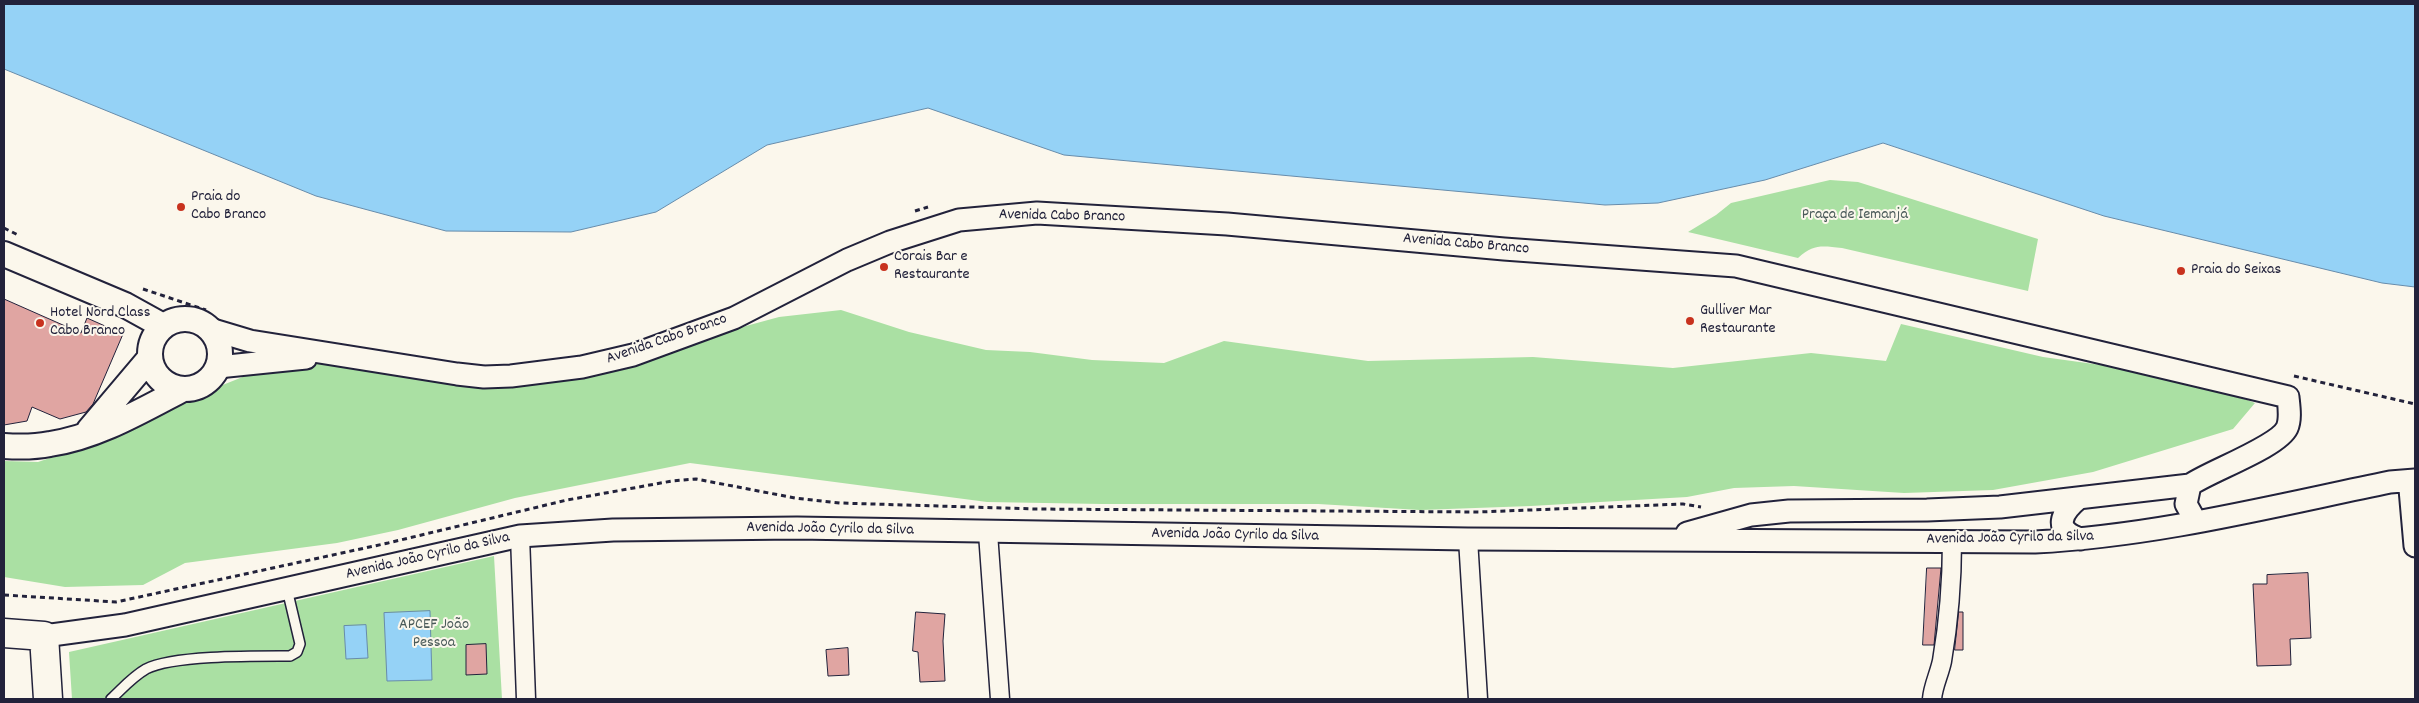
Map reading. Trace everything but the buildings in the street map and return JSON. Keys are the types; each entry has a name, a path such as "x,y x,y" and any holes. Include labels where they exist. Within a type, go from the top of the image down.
{"main road":[{"path":"4,254 125,305 163,326"},
{"path":"4,446 51,444 83,436 144,409 183,389 200,386 207,381 218,367 220,351 208,320 178,319 163,326 152,340 149,358 155,374 167,385 183,389"},
{"path":"83,436 149,358"},
{"name":"Avenida João Cyrilo da Silva","path":"4,633 44,636"},
{"path":"44,636 48,699"}],"street":[{"name":"Avenida Cabo Branco","path":"208,320 250,341 346,357 484,377 542,373 610,361 640,353 734,318 847,260 890,242 959,220 1010,214 1156,219 1504,249 1736,266 2288,397 2289,414 2287,428 2275,440 2190,485"},
{"path":"218,367 295,358 346,357"},
{"name":"Avenida João Cyrilo da Silva","path":"44,636 125,624 520,536 569,531 730,529 1468,539 1952,541 2081,539 2130,534 2196,522 2390,482 2412,483"},
{"path":"2412,483 2410,489 2415,546"},
{"path":"2190,485 2186,504 2196,522"},
{"name":"Avenida João Cyrilo da Silva","path":"1667,539 1723,521 1751,515 1790,511 1956,509 2079,498 2190,485"},
{"path":"2079,498 2066,510 2062,520 2064,529 2070,536 2081,539"},
{"path":"988,533 1000,699"},
{"path":"520,536 526,699"},
{"path":"1468,539 1478,699"},
{"path":"1932,699 1933,688 1941,665 1950,603 1952,541"}],"lane":[{"path":"111,699 128,682 146,669 166,663 229,657 290,656 297,652 300,644 287,589"}],"path":[{"path":"906,214 932,206"},
{"path":"4,228 22,236"},
{"path":"138,286 208,320"},
{"path":"2289,375 2415,404"}],"green space":[{"name":"Praça de Iemanjá","path":"1830,180 1858,182 2038,239 2028,291 1842,248 1813,248 1798,258 1688,232 1716,215 1731,203"},
{"path":"841,310 909,332 986,350 1030,352 1092,360 1164,363 1224,341 1368,361 1533,357 1673,368 1811,353 1886,361 1901,324 2043,357 2188,377 2255,403 2233,429 2093,472 1993,490 1904,493 1794,486 1734,488 1687,497 1420,510 1318,504 987,502 690,463 515,498 398,530 337,543 185,563 143,585 65,587 4,577 4,461 38,462 118,435 183,401 255,372 324,360 463,386 544,381 779,317"},
{"name":"APCEF João Pessoa","path":"494,556 502,699 72,699 69,652"}],"water":[{"path":"4,4 2415,4 2415,287 2382,283 2104,216 1883,143 1765,180 1658,203 1605,205 1064,155 928,108 767,145 656,212 571,232 446,231 316,196 4,69"},
{"path":"430,611 432,680 387,681 384,613"},
{"path":"366,625 368,658 346,659 344,626"}],"place":[{"name":"Praia do Cabo Branco","path":"181,207"},
{"name":"Corais Bar e Restaurante","path":"884,267"},
{"name":"Praia do Seixas","path":"2181,271"},
{"name":"Gulliver Mar Restaurante","path":"1690,321"},
{"name":"Hotel Nord Class Cabo Branco","path":"40,323"}]}
